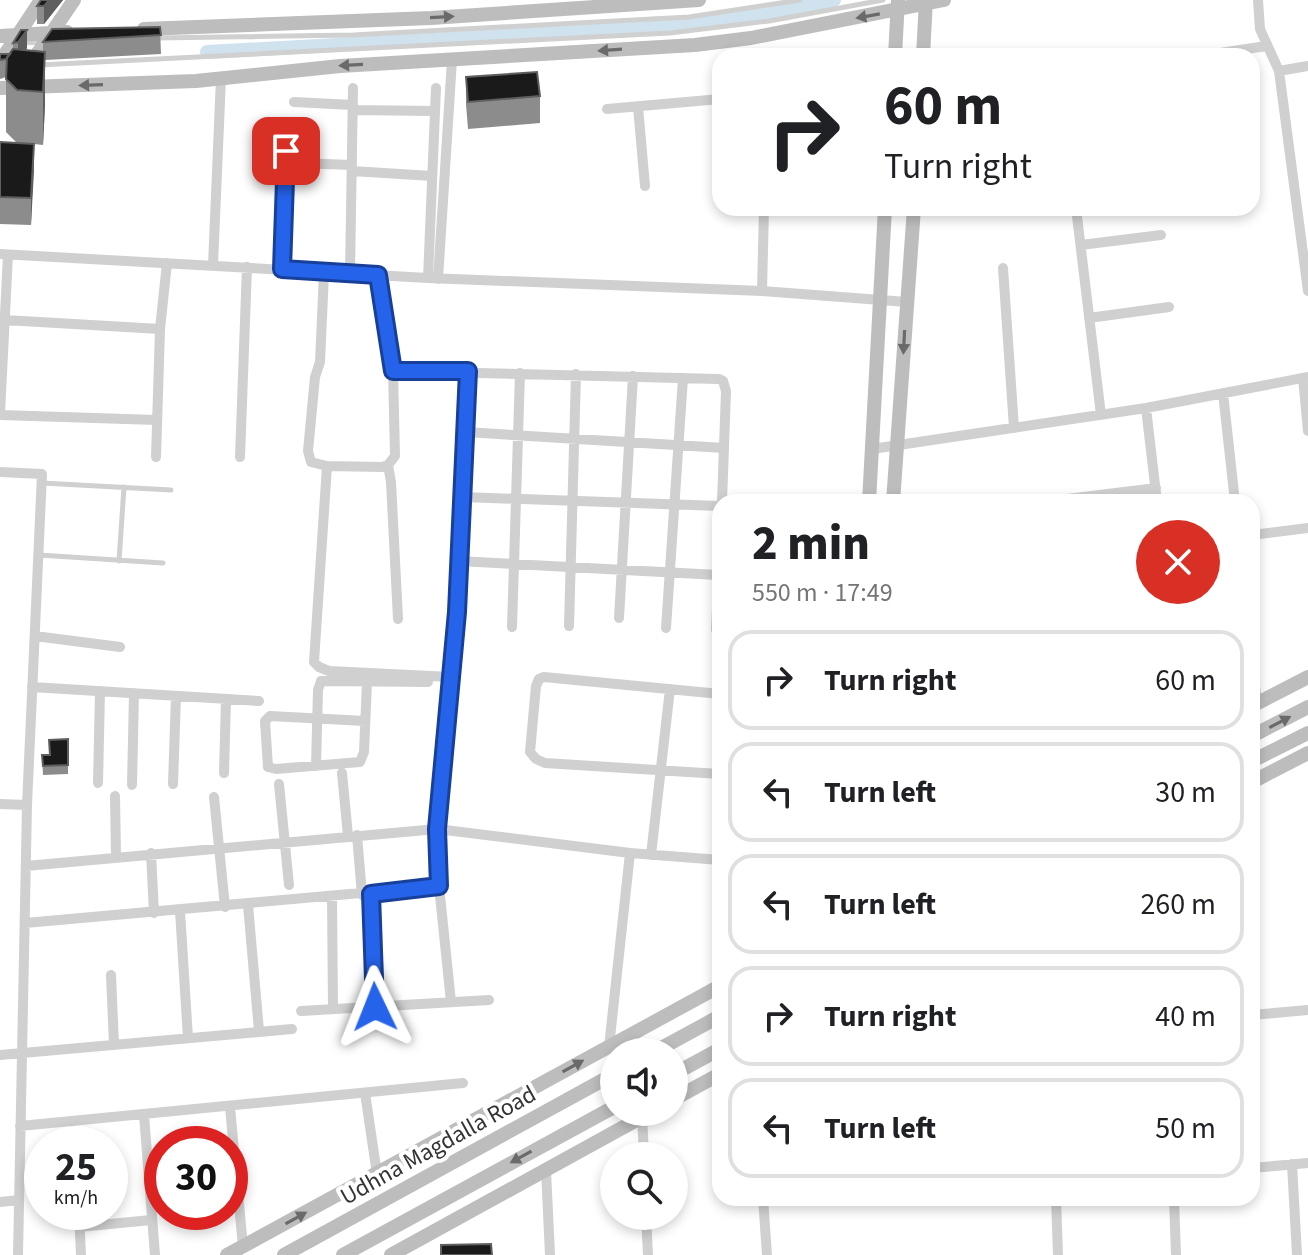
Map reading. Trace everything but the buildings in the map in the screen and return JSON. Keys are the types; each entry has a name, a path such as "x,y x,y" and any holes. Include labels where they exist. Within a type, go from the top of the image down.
{"street":[{"path":"8,40 41,0"},
{"path":"14,65 53,39 74,0"},
{"path":"131,29 431,18 699,0"},
{"path":"6,88 221,78 340,66 695,45 751,38 898,6 944,0"},
{"path":"1258,0 1260,29 1279,71 1308,291"},
{"path":"923,48 926,2"},
{"path":"895,48 898,6"},
{"path":"8,40 53,39 83,31"},
{"path":"0,103 14,65 8,40"},
{"path":"1253,48 1266,46"},
{"path":"433,278 452,60"},
{"path":"1279,71 1308,66"},
{"path":"213,265 221,78"},
{"path":"350,274 353,88"},
{"path":"433,278 432,176 436,88"},
{"path":"607,109 712,100"},
{"path":"294,102 435,111"},
{"path":"638,107 645,186"},
{"path":"282,269 287,122"},
{"path":"297,163 432,176"},
{"path":"1295,189 1308,188"},
{"path":"762,291 764,216"},
{"path":"869,494 884,216"},
{"path":"894,494 913,216"},
{"path":"1077,216 1101,415"},
{"path":"1081,245 1161,235"},
{"path":"157,420 0,414 5,320 4,254 324,273 762,291 907,302"},
{"path":"156,457 160,329 167,263"},
{"path":"240,457 247,267"},
{"path":"1003,268 1014,428"},
{"path":"324,273 320,362 315,377 308,451 311,462 327,466 388,465"},
{"path":"378,275 393,371 395,456 388,465 398,619"},
{"path":"1089,318 1169,307"},
{"path":"5,320 160,329"},
{"path":"393,371 719,379 725,386 722,494"},
{"path":"451,1002 439,886 437,829 459,561 468,371"},
{"path":"512,627 520,373"},
{"path":"569,626 576,374"},
{"path":"619,618 633,376"},
{"path":"872,449 1146,408 1306,377 1308,431"},
{"path":"666,628 683,378"},
{"path":"1223,393 1234,494"},
{"path":"1146,408 1156,494"},
{"path":"465,432 724,448"},
{"path":"327,466 314,662 329,671 451,679"},
{"path":"0,472 42,474 27,805 18,1255"},
{"path":"1108,494 1156,488"},
{"path":"462,497 712,504"},
{"path":"1260,534 1308,528"},
{"path":"459,561 712,575"},
{"path":"35,636 120,647"},
{"path":"712,693 544,677 539,679 536,686 530,752 545,763 712,774"},
{"path":"1260,701 1308,677"},
{"path":"316,766 318,690 321,681 451,679"},
{"path":"365,721 270,716 265,721 268,767 276,769 360,762 364,752 367,682"},
{"path":"32,687 259,701"},
{"path":"651,855 670,689"},
{"path":"98,783 100,691"},
{"path":"132,785 134,693"},
{"path":"173,784 176,696"},
{"path":"224,773 226,699"},
{"path":"1260,732 1308,707"},
{"path":"1260,757 1308,733"},
{"path":"1260,778 1308,753"},
{"path":"342,773 367,894 375,1007"},
{"path":"279,784 289,885"},
{"path":"115,796 116,857"},
{"path":"214,797 225,907"},
{"path":"0,804 27,805"},
{"path":"26,866 437,829 630,853 712,859"},
{"path":"151,853 154,913"},
{"path":"610,1038 630,853"},
{"path":"25,923 439,886"},
{"path":"332,897 333,1009"},
{"path":"248,905 259,1031"},
{"path":"180,911 188,1038"},
{"path":"111,975 114,1045"},
{"path":"625,1038 712,990"},
{"path":"301,1011 489,1000"},
{"path":"1260,1014 1308,1010"},
{"path":"680,1038 712,1020"},
{"path":"0,1055 292,1029"},
{"path":"227,1255 600,1052"},
{"path":"688,1066 712,1053"},
{"path":"688,1091 712,1078"},
{"name":"Udhna Magdalla Road","path":"284,1255 600,1082"},
{"path":"20,1126 463,1083"},
{"path":"365,1093 377,1174"},
{"path":"230,1107 243,1247"},
{"path":"144,1115 145,1126"},
{"name":"Udhna Magdalla Road","path":"343,1255 600,1115"},
{"path":"74,1121 74,1126"},
{"path":"391,1255 412,1249 624,1126"},
{"path":"1260,1167 1308,1163"},
{"path":"1292,1164 1297,1255"},
{"path":"546,1170 550,1255"},
{"path":"0,1202 19,1200"},
{"path":"764,1206 767,1255"},
{"path":"1056,1206 1058,1255"},
{"path":"1174,1206 1176,1255"},
{"path":"79,1230 81,1255"},
{"path":"152,1230 155,1255"},
{"path":"647,1230 648,1255"}],"lane":[{"path":"150,38 353,35 689,17 800,0"},
{"path":"14,65 670,33 769,21 883,0"},
{"path":"41,483 171,490"},
{"path":"119,561 124,487"},
{"path":"38,555 163,563"}],"waterway":[{"path":"207,52 686,26 786,11 834,0"}],"route":[{"path":"286,151 282,269 378,275 393,371 468,371 457,612 437,829 439,886 371,894 375,1007"}]}
